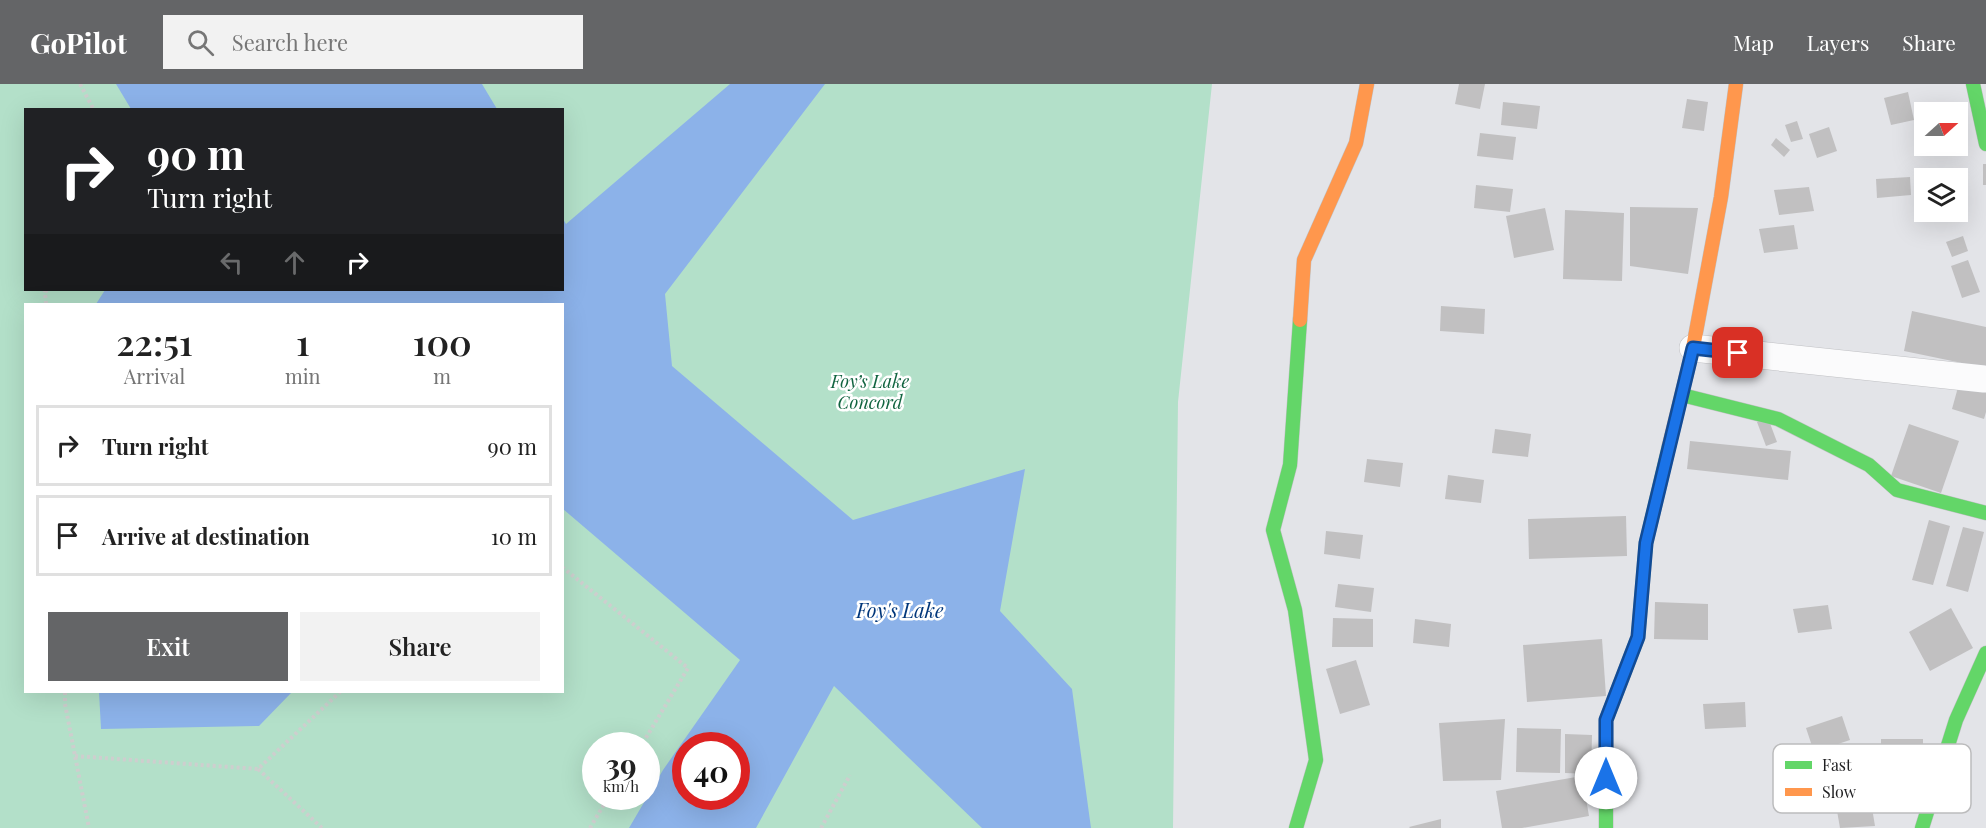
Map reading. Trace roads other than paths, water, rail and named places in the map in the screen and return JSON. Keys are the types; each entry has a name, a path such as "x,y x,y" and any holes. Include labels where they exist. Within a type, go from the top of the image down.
{"street":[{"path":"1296,828 1316,760 1295,610 1274,530 1290,465 1304,260 1356,143 1367,84"},
{"path":"1606,828 1606,720 1638,637 1646,543 1693,348 1721,197 1736,84"},
{"path":"1973,84 1986,144"},
{"path":"1693,348 1984,379"},
{"path":"1682,395 1778,419 1869,465 1897,490 1986,513"},
{"path":"1948,744 1956,720 1986,653"},
{"path":"1922,828 1927,813"}],"water":[{"path":"116,84 482,84 496,108 130,108"},
{"name":"Foy's Lake","path":"730,84 825,84 665,294 672,366 853,520 1025,469 1000,611 1072,689 1091,828 982,828 834,686 756,828 629,828 640,810 660,810 660,775 672,757 672,810 750,810 750,732 690,732 740,660 564,510 564,303 97,303 104,291 564,291 564,221 566,224"},
{"path":"99,693 291,693 259,726 101,729"}],"park label":[{"name":"Foy’s Lake Concord","path":"870,392"}]}
